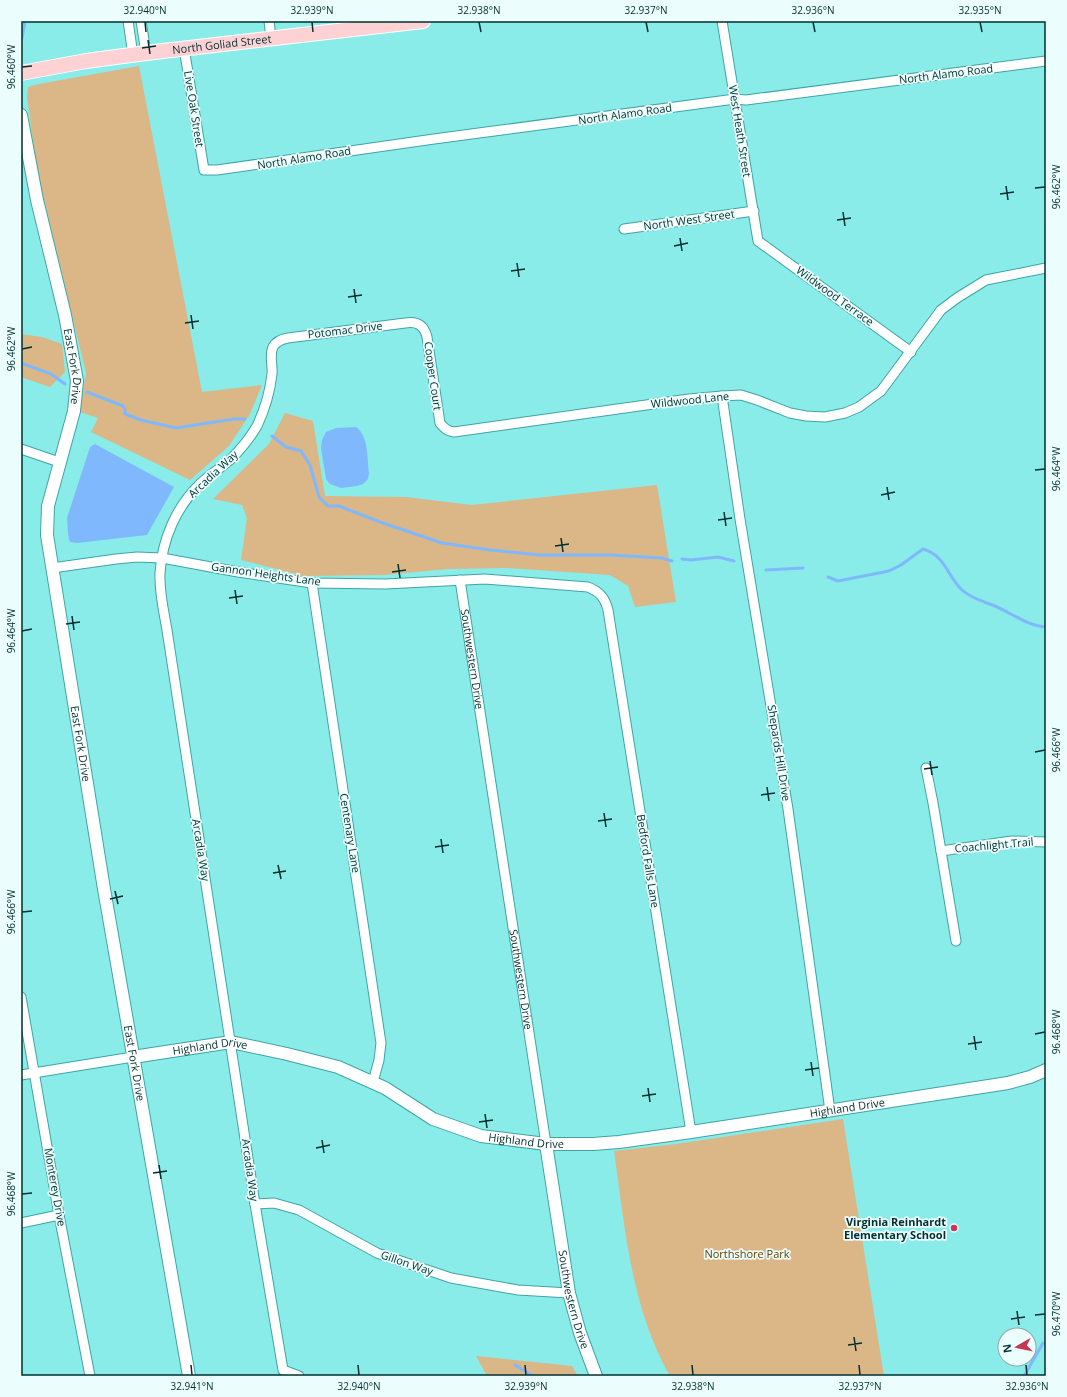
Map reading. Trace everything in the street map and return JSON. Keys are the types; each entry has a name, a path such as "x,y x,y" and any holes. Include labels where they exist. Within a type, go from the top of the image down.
{"main road":[{"name":"North Goliad Street","path":"21,73 86,61 184,48 399,22 423,21"}],"street":[{"path":"128,21 139,54"},
{"path":"139,54 141,21"},
{"path":"269,21 271,38"},
{"name":"West Heath Street","path":"722,21 758,241"},
{"name":"Live Oak Street","path":"184,48 204,170"},
{"name":"North Alamo Road","path":"204,170 224,170 332,153 735,99 746,100 1046,61"},
{"name":"East Fork Drive","path":"21,115 37,200 65,315 77,381 74,411 48,506 47,535 133,1057 188,1376"},
{"name":"North West Street","path":"624,228 754,211"},
{"name":"Wildwood Terrace","path":"758,241 911,352"},
{"name":"Wildwood Lane","path":"444,427 448,431 454,432 688,399 741,395 790,413 806,416 826,417 845,413 860,407 881,391 941,310 957,298 986,280 1046,268"},
{"name":"Potomac Drive","path":"273,347 276,342 288,338 411,322 416,322 420,325"},
{"name":"Cooper Court","path":"420,325 424,328 427,337 440,423 444,427"},
{"name":"Arcadia Way","path":"273,347 270,391 265,409 256,428 245,444 230,459 200,484 177,514 169,530 160,573 162,597 255,1204 283,1370 299,1376"},
{"name":"Shepards Hill Drive","path":"722,396 740,520 788,810 830,1111"},
{"path":"21,449 59,462"},
{"name":"Gannon Heights Lane","path":"52,568 137,557 162,558 238,572 312,583 385,584 460,580 497,580 588,587 599,593"},
{"name":"Southwestern Drive","path":"460,580 569,1293 582,1340 596,1376"},
{"name":"Centenary Lane","path":"312,583 381,1043 379,1060 373,1082"},
{"name":"Bedford Falls Lane","path":"599,593 606,601 608,610 691,1132"},
{"name":"Coachlight Trail","path":"926,768 956,941"},
{"name":"Coachlight Trail","path":"941,851 1012,841 1046,842"},
{"name":"Monterey Drive","path":"21,997 59,1215 90,1376"},
{"name":"Highland Drive","path":"21,1075 231,1042 338,1067 385,1088 433,1119 482,1136 546,1144 594,1144 691,1132 1008,1083 1030,1077 1046,1070"},
{"name":"Gillon Way","path":"255,1204 274,1203 299,1210 377,1253 451,1278 518,1290 569,1293"},
{"path":"21,1223 59,1215"}],"green space":[{"path":"139,66 202,392 262,385 250,414 229,446 190,480 91,432 98,418 80,412 86,373 37,170 27,97 28,87"},
{"path":"21,334 42,337 62,344 65,372 50,387 21,377"},
{"path":"285,413 313,421 325,496 406,497 472,505 657,485 676,602 635,607 628,586 610,575 507,568 449,569 383,575 303,576 241,560 247,518 242,505 213,499 269,444"},
{"name":"Northshore Park","path":"843,1119 884,1376 670,1376 646,1323 638,1295 626,1238 614,1151 676,1144"},
{"path":"476,1356 572,1366 578,1376 487,1376"}],"water":[{"path":"356,427 363,436 365,442 369,473 368,479 363,484 357,486 341,488 330,484 326,479 321,448 322,440 326,432 336,428"},
{"path":"95,444 174,487 147,535 77,543 70,542 67,518 90,447"}],"waterway":[{"path":"22,38 25,21"},
{"path":"21,363 51,374 65,384"},
{"path":"87,392 123,406 125,409 125,414 141,420 176,428 234,419 245,419"},
{"path":"272,436 286,447 301,451 310,465 319,497 328,506 339,506 442,543 540,555 611,555 662,558 672,561"},
{"path":"828,577 838,581 889,571 901,565 923,549 936,556 946,567 957,585 970,596 995,606 1026,622 1046,627"},
{"path":"682,559 691,560 718,557 734,561"},
{"path":"766,570 803,568"},
{"path":"1024,1376 1043,1343"},
{"path":"515,1365 533,1376"}],"place":[{"name":"Virginia Reinhardt Elementary School","path":"954,1228"}]}
